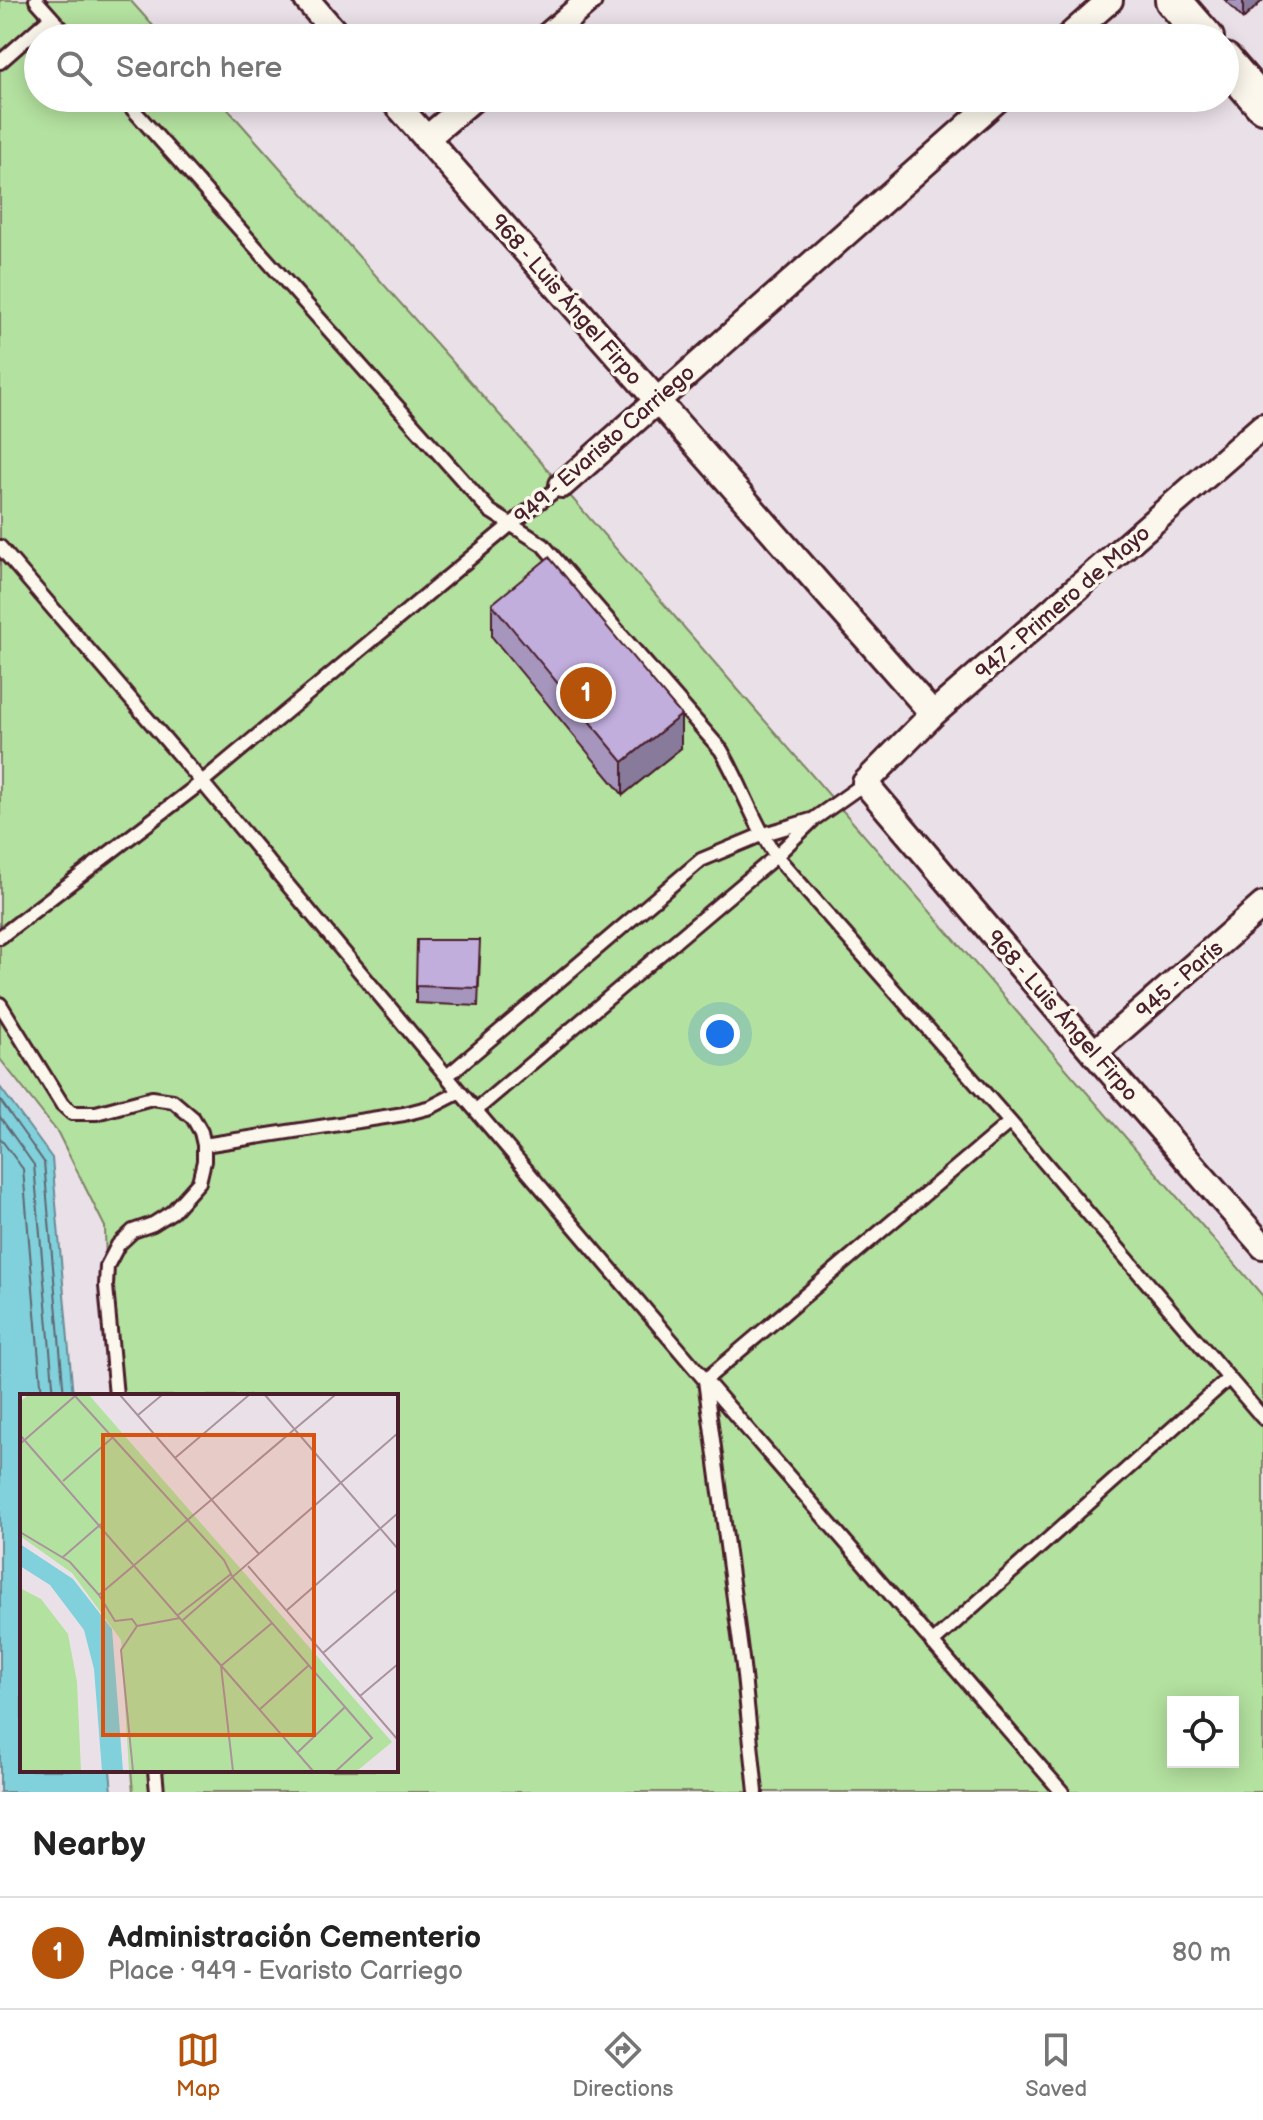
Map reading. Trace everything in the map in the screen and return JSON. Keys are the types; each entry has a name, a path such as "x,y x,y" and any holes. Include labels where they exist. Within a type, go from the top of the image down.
{"main road":[{"path":"1173,0 1194,24"},
{"path":"1239,77 1263,105"}],"street":[{"path":"307,0 328,24"},
{"path":"561,24 589,0"},
{"path":"1083,24 1110,0"},
{"name":"968 - Luis Ángel Firpo","path":"403,112 933,714"},
{"path":"426,139 458,112"},
{"name":"949 - Evaristo Carriego","path":"562,485 983,112"},
{"name":"947 - Primero de Mayo","path":"865,783 933,714 1263,426"},
{"name":"968 - Luis Ángel Firpo","path":"865,783 1263,1246"},
{"name":"945 - París","path":"1094,1053 1263,905"}],"lane":[{"path":"36,0 57,24"},
{"path":"43,24 51,17"},
{"path":"0,62 24,41"},
{"path":"135,112 490,511 543,545 721,750 761,835 776,856 1010,1122 1263,1418"},
{"name":"949 - Evaristo Carriego","path":"0,937 202,782 562,485"},
{"path":"0,547 705,1380 1062,1792"},
{"path":"476,1110 776,856 814,819 865,783"},
{"path":"447,1076 701,860 761,835 814,819"},
{"path":"0,1004 62,1104 72,1113 96,1113 152,1098 173,1101 193,1118 201,1132 204,1161 199,1182 172,1212 153,1224 133,1231 118,1245 107,1266 116,1394"},
{"path":"204,1145 404,1114 431,1107 460,1092"},
{"path":"705,1380 1010,1122"},
{"path":"932,1643 1229,1378"},
{"path":"705,1380 743,1666 756,1792"},
{"path":"155,1772 157,1792"}],"green space":[{"path":"0,0 130,0 151,24 24,24 24,112 230,112 514,431 1263,1296 1263,1792 133,1792 131,1772 398,1772 398,1394 109,1394 105,1227 58,1133 0,1059"}],"water":[{"path":"0,1087 52,1158 73,1394 20,1394 20,1772 110,1772 112,1792 0,1792"}],"building":[{"path":"549,557 681,715 623,762 492,604"},
{"path":"417,940 480,940 478,988 416,986"}],"place":[{"name":"Administración Cementerio","path":"586,693"}]}
